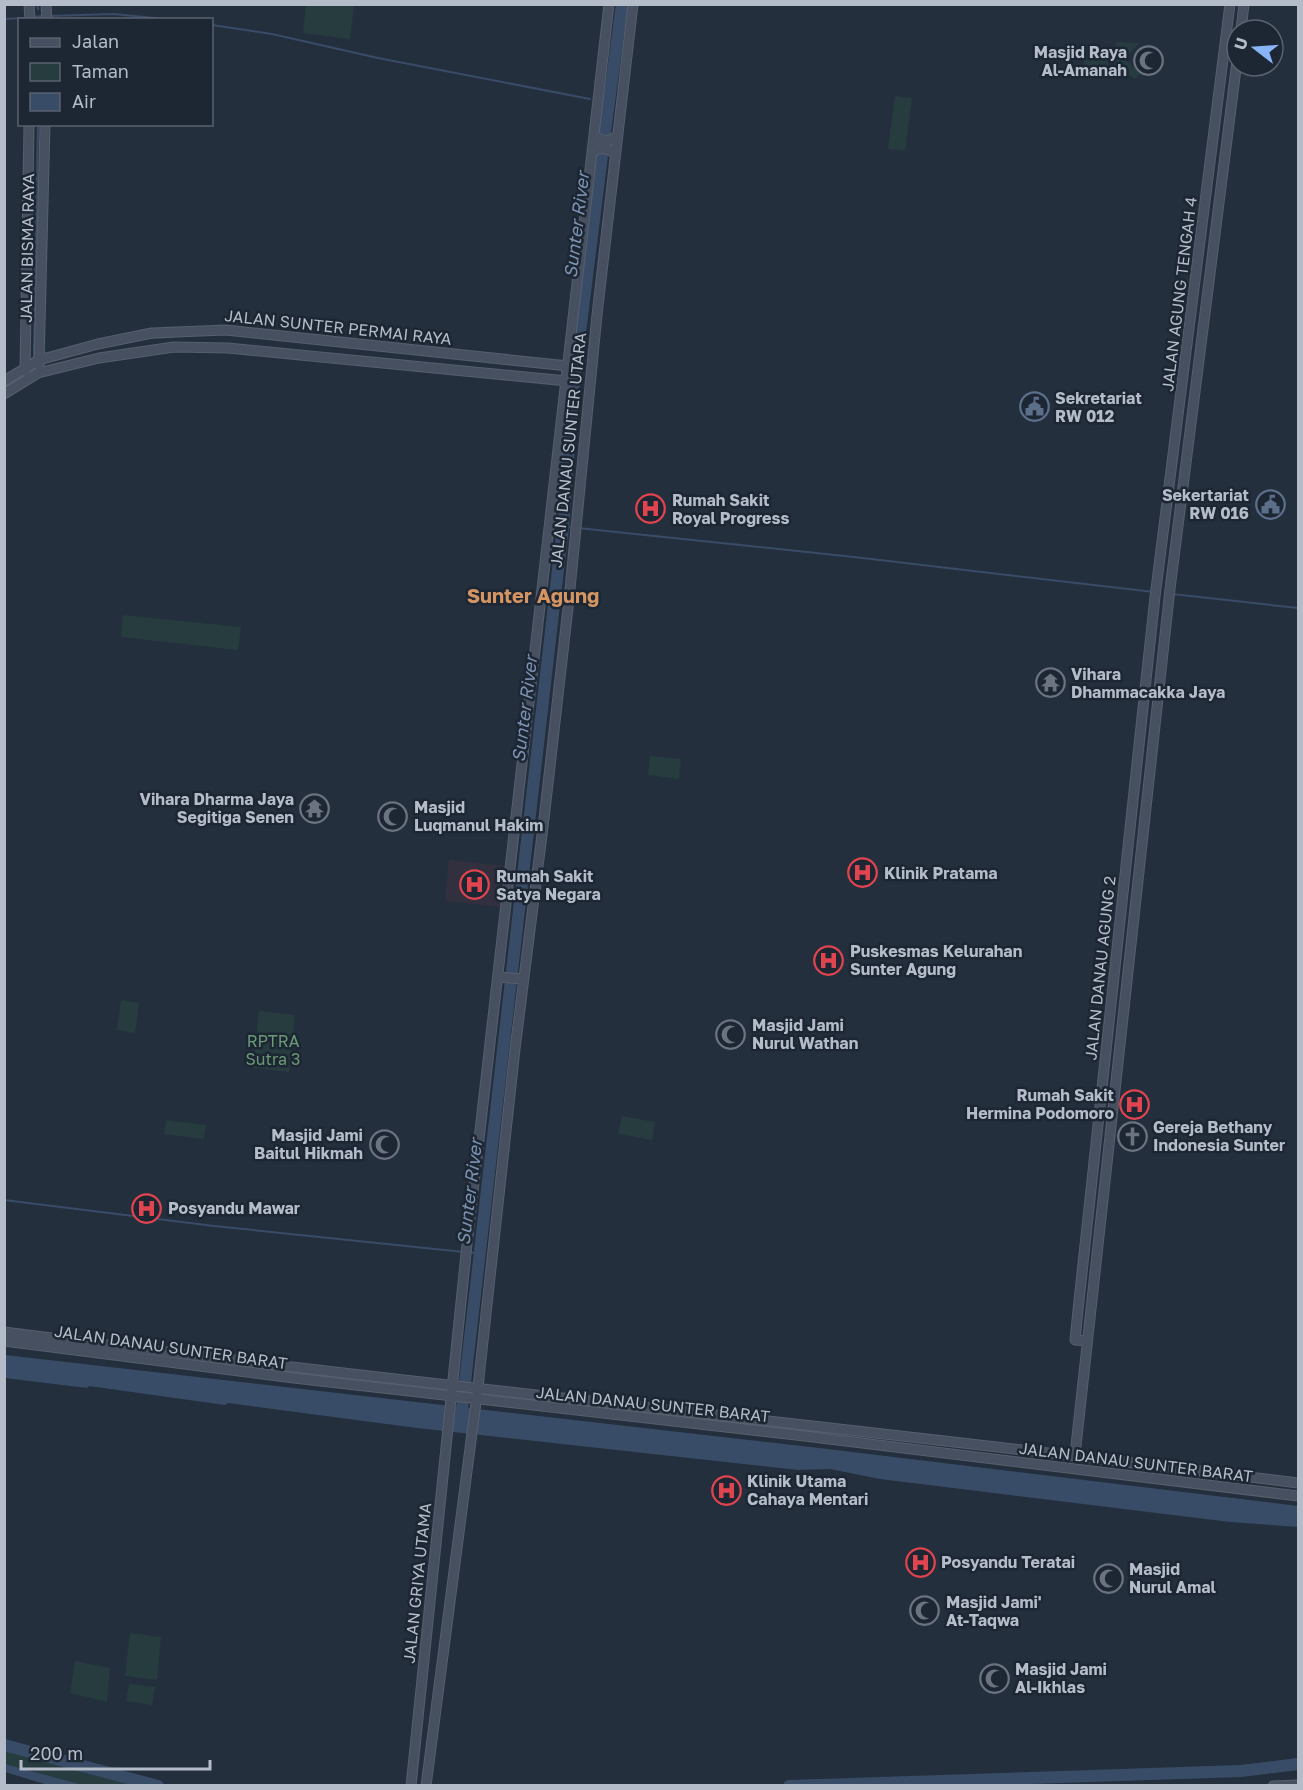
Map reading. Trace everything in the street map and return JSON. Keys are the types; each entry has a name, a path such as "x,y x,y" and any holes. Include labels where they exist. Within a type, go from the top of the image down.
{"main road":[{"path":"29,4 30,18"},
{"path":"46,4 47,18"},
{"name":"JALAN DANAU SUNTER UTARA","path":"474,1401 521,979 544,819 575,535 583,444 609,4"},
{"name":"JALAN DANAU SUNTER UTARA","path":"455,1385 465,1261 501,977 568,372 602,146 618,136 633,4"},
{"name":"JALAN AGUNG TENGAH 4","path":"1156,587 1230,4"},
{"name":"JALAN AGUNG TENGAH 4","path":"1169,593 1235,78"},
{"name":"JALAN BISMA RAYA","path":"24,380 28,126"},
{"name":"JALAN BISMA RAYA","path":"38,373 45,126"},
{"path":"602,146 618,136"},
{"name":"JALAN SUNTER PERMAI RAYA","path":"4,381 39,360 69,358 152,333 226,330 568,372"},
{"path":"4,394 24,380 69,358 99,358 174,347 228,348 568,372"},
{"name":"JALAN DANAU AGUNG 2","path":"1088,1337 1075,1340 1156,587"},
{"name":"JALAN DANAU AGUNG 2","path":"1075,1455 1103,1218 1169,593"},
{"path":"501,977 521,979"},
{"name":"JALAN DANAU SUNTER BARAT","path":"4,1332 42,1341 453,1400 807,1437 1299,1497"},
{"name":"JALAN DANAU SUNTER BARAT","path":"4,1341 42,1341 296,1366 1075,1455 1299,1483"},
{"path":"294,1378 296,1366"},
{"name":"JALAN GRIYA UTAMA","path":"411,1785 455,1385"},
{"name":"JALAN GRIYA UTAMA","path":"426,1785 472,1435 474,1401"},
{"path":"1273,1785 1299,1785"}],"shaded area":[{"name":"Rumah Sakit Satya Negara","path":"449,860 506,866 500,907 445,901"}],"green space":[{"path":"306,5 354,5 350,39 303,33"},
{"path":"1116,42 1139,43 1126,60 1140,74 1135,79 1125,72 1113,75"},
{"path":"1085,45 1110,47 1107,71 1083,69"},
{"path":"895,96 912,98 905,151 888,149"},
{"path":"123,615 241,627 238,650 121,637"},
{"path":"650,756 681,759 679,779 648,775"},
{"path":"121,1000 139,1003 135,1033 117,1030"},
{"name":"RPTRA Sutra 3","path":"259,1011 295,1015 289,1072 253,1068"},
{"path":"622,1116 655,1122 652,1140 618,1134"},
{"path":"166,1120 206,1125 204,1139 164,1134"},
{"path":"130,1633 161,1637 157,1680 125,1676"},
{"path":"75,1661 110,1668 107,1702 70,1693"},
{"path":"129,1684 155,1687 152,1705 126,1701"},
{"path":"4,1749 144,1785 83,1785 5,1764"}],"water":[{"path":"5,1355 819,1448 1298,1506 1298,1527 1230,1522 880,1479 830,1469 798,1470 417,1428 89,1386 87,1388 5,1378"},
{"path":"5,1764 83,1785 48,1785 5,1772"}],"waterway":[{"path":"37,4 38,9"},
{"name":"Sunter River","path":"461,1417 563,526 574,381 622,4"},
{"path":"49,16 114,14 154,18"},
{"path":"31,17 44,16"},
{"path":"4,19 18,18"},
{"path":"213,25 272,34 378,58 590,99"},
{"name":"Sunter River","path":"604,101 610,101"},
{"path":"34,356 38,126"},
{"path":"147,338 172,337"},
{"path":"563,526 573,527"},
{"path":"578,528 1154,592"},
{"path":"1172,594 1298,608"},
{"path":"4,1200 214,1226 464,1252"},
{"path":"469,1252 480,1254"},
{"path":"4,1745 158,1786"},
{"path":"789,1786 1241,1771 1298,1764"}],"place":[{"name":"Masjid Raya Al-Amanah","path":"1148,61"},
{"name":"Sekretariat RW 012","path":"1034,407"},
{"name":"Sekertariat RW 016","path":"1270,504"},
{"name":"Rumah Sakit Royal Progress","path":"651,509"},
{"name":"Vihara Dhammacakka Jaya","path":"1050,683"},
{"name":"Vihara Dharma Jaya Segitiga Senen","path":"315,808"},
{"name":"Masjid Luqmanul Hakim","path":"393,816"},
{"name":"Klinik Pratama","path":"863,873"},
{"name":"Rumah Sakit Satya Negara","path":"475,885"},
{"name":"Puskesmas Kelurahan Sunter Agung","path":"829,960"},
{"name":"Masjid Jami Nurul Wathan","path":"731,1034"},
{"name":"Rumah Sakit Hermina Podomoro","path":"1135,1104"},
{"name":"Gereja Bethany Indonesia Sunter","path":"1132,1136"},
{"name":"Masjid Jami Baitul Hikmah","path":"384,1144"},
{"name":"Posyandu Mawar","path":"147,1208"},
{"name":"Klinik Utama Cahaya Mentari","path":"726,1490"},
{"name":"Posyandu Teratai","path":"920,1562"},
{"name":"Masjid Nurul Amal","path":"1108,1578"},
{"name":"Masjid Jami' At-Taqwa","path":"925,1611"},
{"name":"Masjid Jami Al-Ikhlas","path":"994,1678"}],"district":[{"name":"Sunter Agung","path":"533,595"}]}
